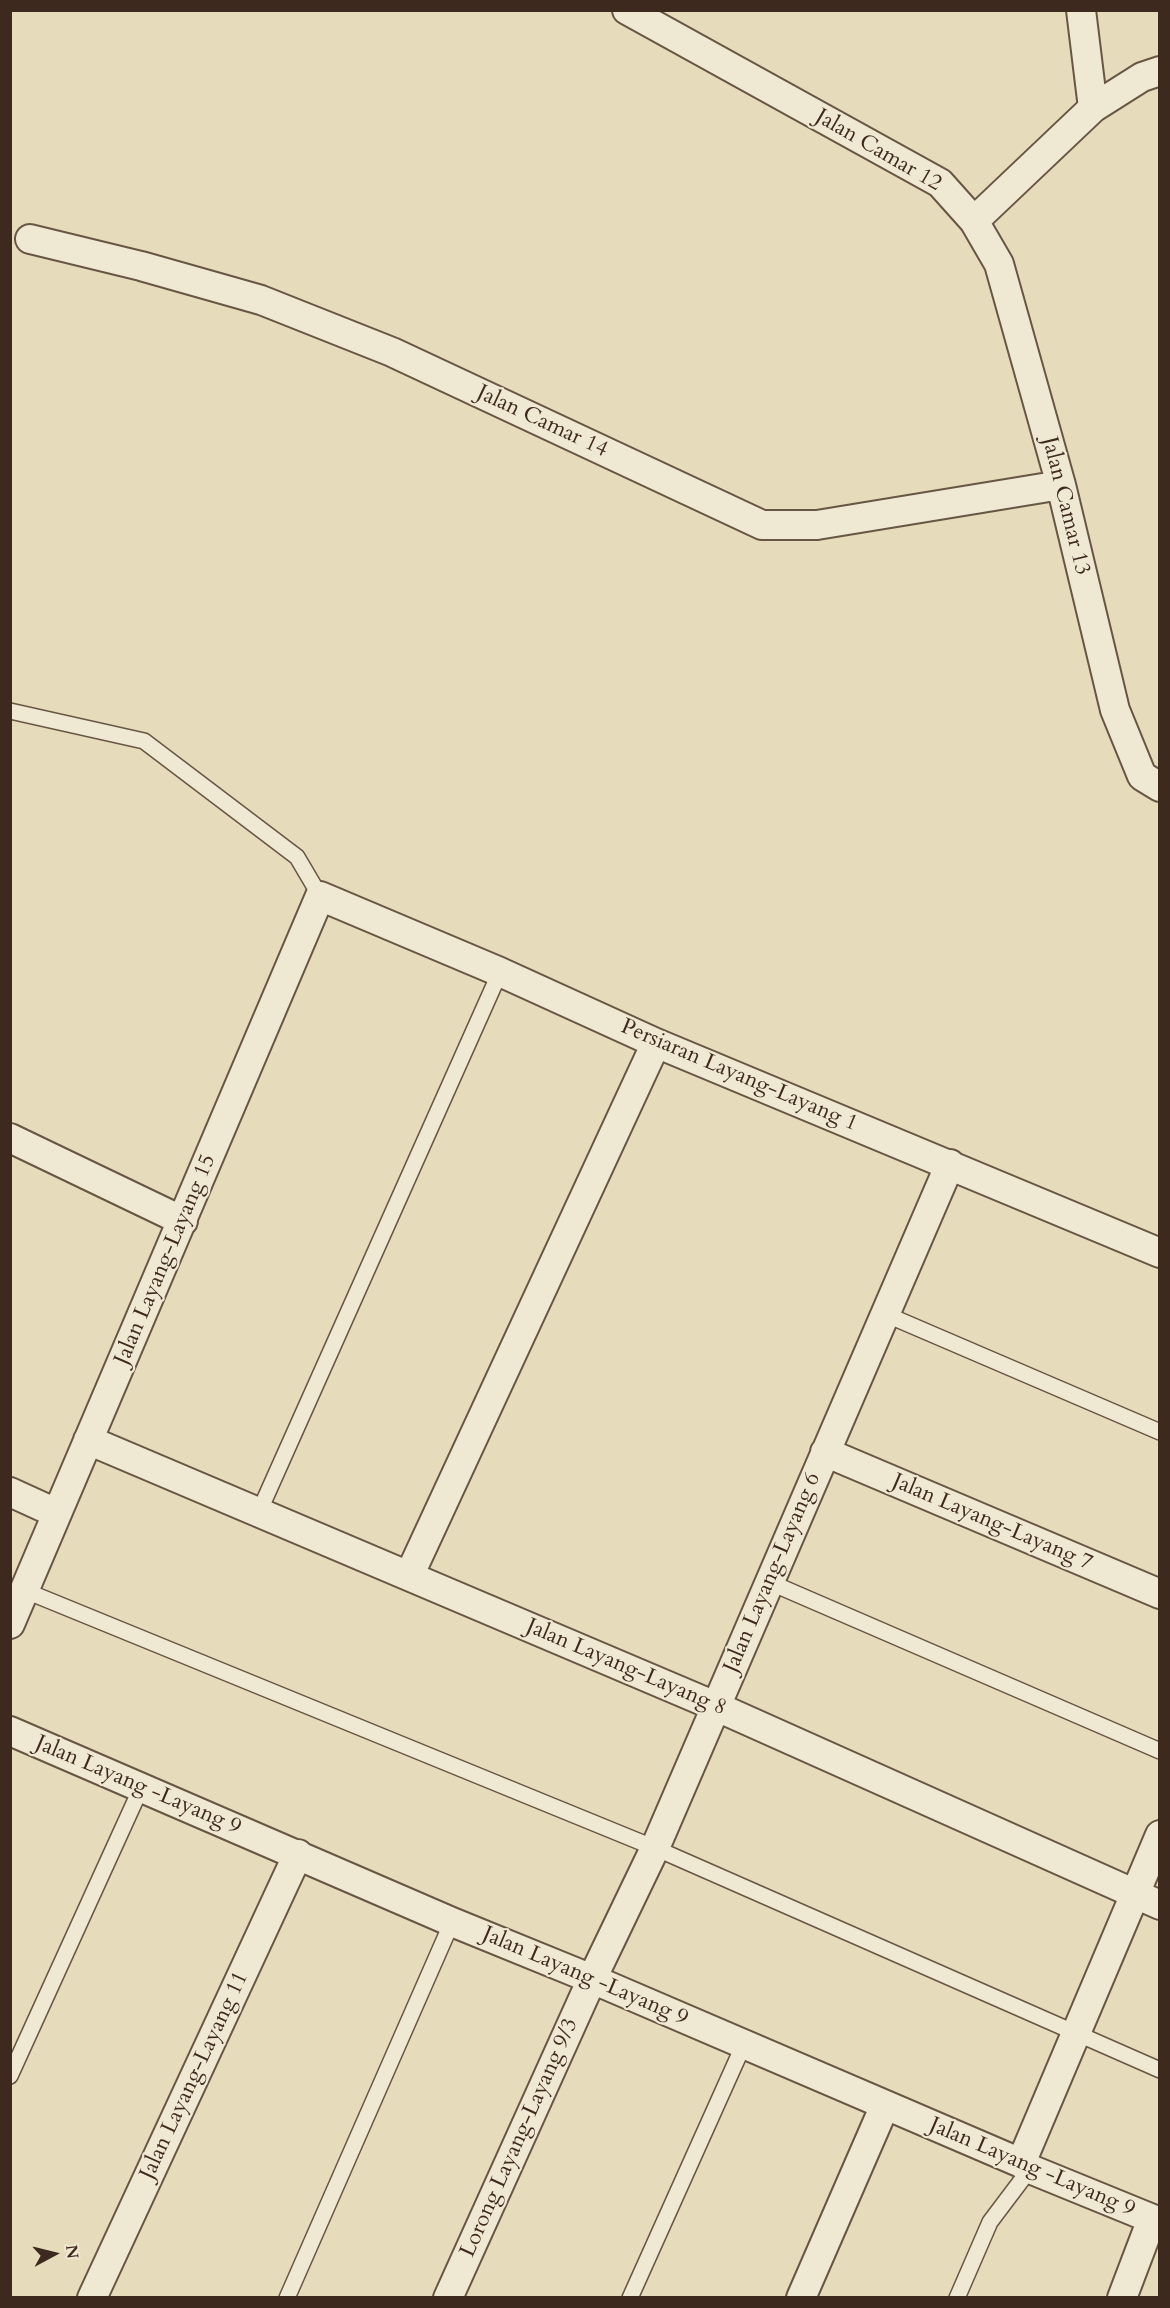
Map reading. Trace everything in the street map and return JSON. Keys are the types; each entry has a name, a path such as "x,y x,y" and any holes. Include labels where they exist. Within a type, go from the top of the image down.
{"street":[{"name":"Jalan Camar 12","path":"627,10 940,183 974,221"},
{"path":"1081,10 1093,108"},
{"path":"974,221 1093,108 1160,70"},
{"name":"Jalan Camar 13","path":"974,221 999,264 1061,484 1115,710 1142,776 1160,787"},
{"name":"Jalan Camar 14","path":"30,239 141,266 250,297 305,318 392,352 762,525 817,525 1061,484"},
{"name":"Persiaran Layang-Layang 1","path":"321,896 500,972 656,1043 1160,1253"},
{"name":"Jalan Layang-Layang 15","path":"10,1624 321,896"},
{"path":"409,1576 656,1043"},
{"path":"10,1138 183,1221"},
{"name":"Jalan Layang-Layang 6","path":"592,1979 654,1848 950,1164"},
{"name":"Jalan Layang-Layang 8","path":"88,1440 715,1706 1160,1905"},
{"name":"Jalan Layang-Layang 7","path":"825,1452 1160,1594"},
{"path":"10,1492 56,1513"},
{"name":"Jalan Layang -Layang 9","path":"10,1731 452,1922 592,1979 1156,2220"},
{"path":"1026,2166 1075,2034 1160,1835"},
{"name":"Jalan Layang-Layang 11","path":"92,2298 298,1854"},
{"name":"Lorong Layang-Layang 9/3","path":"448,2298 592,1979"},
{"path":"801,2298 885,2105"},
{"path":"1122,2298 1156,2220"}],"lane":[{"path":"10,711 144,741 297,857 321,896"},
{"path":"258,1512 500,972"},
{"path":"885,1314 1160,1432"},
{"path":"769,1582 1160,1751"},
{"path":"26,1591 654,1848 1160,2070"},
{"path":"10,2076 141,1788"},
{"path":"287,2298 452,1922"},
{"path":"630,2298 744,2044"},
{"path":"957,2298 990,2222 1026,2166"}]}
